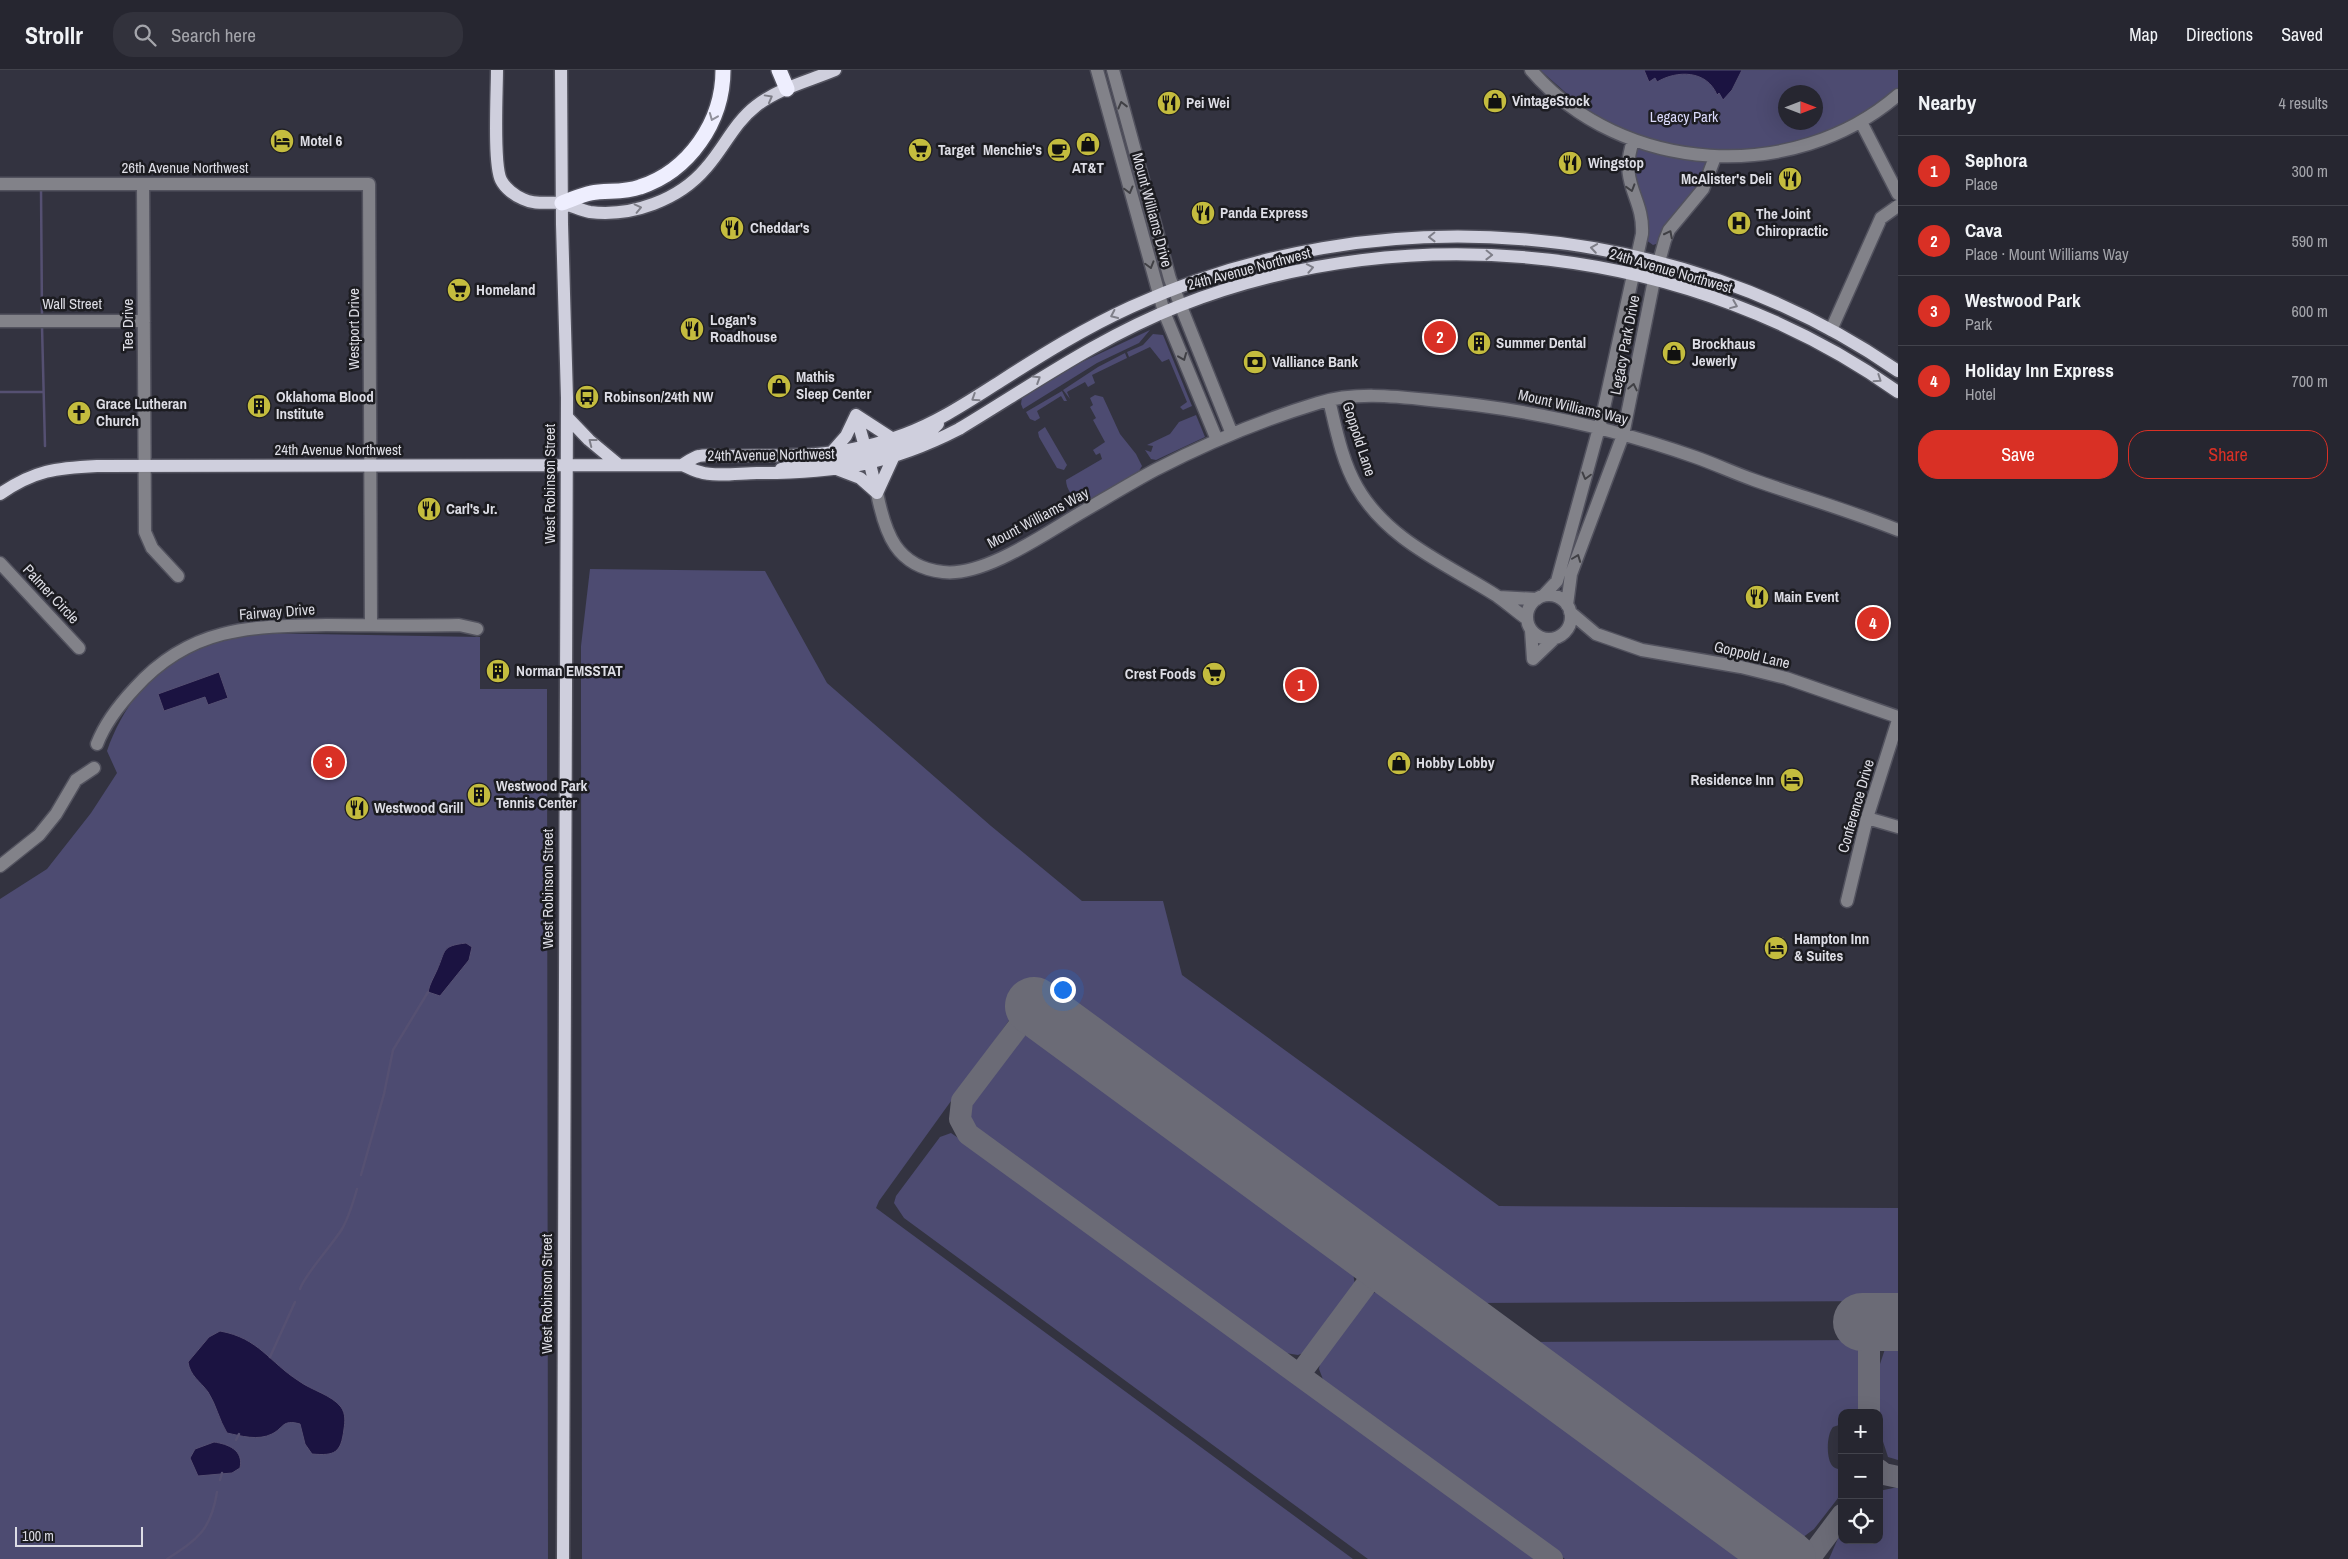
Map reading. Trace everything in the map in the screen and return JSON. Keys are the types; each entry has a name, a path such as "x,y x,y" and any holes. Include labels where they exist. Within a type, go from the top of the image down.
{"highway":[{"path":"562,203 590,193 615,193 641,187 676,168 694,151 712,122 722,92 723,70"},
{"path":"779,70 791,88"},
{"path":"788,70 791,88"}],"main road":[{"path":"497,70 497,160 501,180 514,194 523,199 533,202 562,203 590,212 630,210 667,199 682,190 707,168 728,136 748,113 764,101 835,70"},
{"name":"West Robinson Street","path":"561,70 567,417 563,1559"},
{"name":"24th Avenue Northwest","path":"682,465 699,456 831,453 893,438 946,416 1080,332 1174,290 1236,268 1300,252 1348,244 1404,238 1459,236 1557,242 1659,261 1735,286 1831,330 1898,371"},
{"name":"24th Avenue Northwest","path":"0,494 14,484 44,471 81,467 682,465 701,473 838,470 893,458 959,429 1082,352 1179,306 1226,290 1290,272 1395,256 1435,254 1505,255 1563,261 1633,274 1724,301 1788,328 1866,371 1898,392"},
{"path":"856,414 893,438"},
{"path":"765,473 798,464 852,459 861,455 865,446 856,414"},
{"path":"831,453 846,436 856,414"},
{"path":"877,493 870,464 871,458 876,454 926,436 946,416"},
{"path":"567,417 589,440 619,465"},
{"path":"877,493 893,458"},
{"path":"838,470 860,478 877,493"}],"street":[{"name":"Mount Williams Drive","path":"1097,70 1164,312 1217,440"},
{"name":"Mount Williams Drive","path":"1113,70 1179,306 1232,434"},
{"path":"1531,70 1557,96 1601,126 1633,141 1671,150 1715,157 1767,154 1793,149 1861,122 1898,95"},
{"path":"1861,122 1898,194"},
{"name":"Legacy Park Drive","path":"1540,597 1557,581 1599,429 1642,234 1642,224 1627,172 1628,154 1633,141"},
{"name":"Legacy Park Drive","path":"1568,609 1571,574 1623,435 1654,280 1669,230 1703,189 1715,157"},
{"name":"26th Avenue Northwest","path":"0,184 369,184"},
{"name":"Tee Drive","path":"143,184 144,524 147,538 152,548 178,576"},
{"name":"Westport Drive","path":"369,184 371,624"},
{"path":"1831,330 1881,218 1898,206"},
{"name":"Wall Street","path":"0,321 144,321"},
{"name":"Mount Williams Way","path":"877,493 887,534 902,554 909,560 934,571 944,573 963,572 1042,538 1154,471 1217,440 1329,400 1359,396 1481,405 1536,414 1599,429 1695,457 1898,530"},
{"name":"Goppold Lane","path":"1329,400 1348,468 1357,488 1376,514 1415,548 1499,597 1529,625"},
{"name":"Palmer Circle","path":"0,563 79,648"},
{"name":"Goppold Lane","path":"1499,597 1540,597"},
{"path":"1540,597 1556,597 1568,609 1569,624 1533,660 1528,610 1540,597"},
{"name":"Goppold Lane","path":"1568,609 1596,634"},
{"name":"Fairway Drive","path":"97,744 117,709 142,680 169,658 199,646 219,634 253,627 371,624 460,626 477,629"},
{"path":"1529,625 1542,638 1559,636"},
{"name":"Goppold Lane","path":"1559,636 1596,634 1642,650 1741,666 1786,678 1898,719"},
{"name":"Conference Drive","path":"1847,901 1867,818 1898,719"},
{"path":"0,866 40,835 56,814 76,780 94,768"},
{"path":"1867,818 1898,827"}],"green space":[{"name":"Legacy Park","path":"1540,70 1898,70 1898,88 1878,104 1835,127 1812,136 1766,147 1715,151 1706,175 1659,243 1653,245 1646,240 1632,182 1635,158 1617,127 1582,107"},
{"path":"1150,330 1139,343 1097,363 1023,409 1021,404 1022,397 1052,376"},
{"path":"1153,334 1163,335 1192,406 1183,410 1180,407 1187,402 1169,359 1162,362 1150,347 1129,357 1127,352 1143,345"},
{"path":"1125,353 1127,358 1092,375 1095,383 1088,387 1085,382 1067,392 1070,399 1063,390 1098,367"},
{"path":"1062,391 1067,401 1064,401 1061,396 1037,411 1040,418 1035,421 1030,419 1026,412"},
{"path":"1095,395 1103,397 1120,434 1136,454 1142,466 1139,471 1090,501 1080,502 1070,493 1066,480 1102,459 1100,453 1096,455 1093,450 1105,442 1093,420 1096,418 1090,407 1093,405 1090,398"},
{"path":"1196,415 1205,437 1156,460 1151,459 1145,450 1151,452 1153,446 1147,445 1170,434 1179,422"},
{"path":"1045,427 1067,465 1064,470 1057,468 1039,437 1038,432"},
{"path":"590,569 765,571 827,683 991,826 1082,901 1163,901 1182,975 1499,1206 1898,1208 1898,1301 1474,1303 1031,980 1009,1012 1013,1015 879,1201 876,1208 1353,1559 582,1559 581,646"},
{"path":"256,633 480,637 480,689 547,689 548,1559 0,1559 0,899 47,869 91,813 117,773 107,751 120,720 139,692 151,679 177,658 192,651"},
{"path":"1023,1036 1041,1036 1347,1260 1352,1267 1355,1285 1308,1351 1298,1355 1279,1352 971,1124 967,1114 970,1103 1014,1042"},
{"path":"951,1133 1537,1559 1368,1559 904,1218 894,1203 896,1196 940,1137"},
{"path":"1379,1291 1393,1293 1755,1559 1565,1559 1324,1382 1319,1369 1321,1358 1355,1309 1371,1294"},
{"path":"1860,1340 1861,1409 1838,1409 1838,1425 1833,1427 1828,1439 1829,1460 1834,1467 1838,1468 1838,1498 1814,1529 1798,1541 1525,1342"},
{"path":"1888,1340 1898,1340 1898,1460 1888,1457 1883,1441 1883,1409 1878,1409 1879,1367"},
{"path":"1898,1487 1898,1559 1829,1559 1838,1538 1838,1544 1883,1544 1883,1490"}],"shaded area":[{"path":"1644,70 1742,70 1732,90 1723,100 1719,93 1717,95 1706,81 1699,77 1682,74 1673,75 1657,82 1655,78 1649,82"},
{"path":"219,672 228,698 208,705 205,697 164,711 158,694"},
{"path":"466,943 472,947 469,960 440,996 428,992 446,950 452,946"},
{"path":"220,1331 245,1339 263,1351 289,1374 327,1396 341,1407 345,1421 343,1437 336,1451 326,1454 312,1454 305,1444 300,1424 294,1423 286,1423 276,1432 261,1437 227,1433 211,1397 193,1375 188,1362 209,1337"},
{"path":"214,1442 225,1444 237,1452 241,1462 240,1468 232,1473 198,1476 190,1458 195,1449"}],"waterway":[{"path":"41,188 42,318"},
{"path":"42,326 45,446"},
{"path":"0,392 43,392"},
{"path":"361,1175 384,1094 393,1050 428,992"},
{"path":"300,1289 307,1275 342,1229 349,1215 357,1189"},
{"path":"270,1357 295,1302"},
{"path":"236,1440 239,1434"},
{"path":"220,1480 222,1473"},
{"path":"167,1559 195,1539 207,1525 217,1492"}],"taxiway":[{"path":"1034,1006 962,1101 960,1119 968,1134 1552,1559"},
{"path":"1299,1375 1383,1262"},
{"path":"1869,1409 1869,1327 1874,1322"},
{"path":"1883,1473 1898,1477"},
{"path":"1809,1559 1838,1520"}],"runway":[{"path":"1034,1006 1787,1559"},
{"path":"1862,1322 1898,1322"}],"place":[{"name":"VintageStock","path":"1495,101"},
{"name":"Pei Wei","path":"1169,103"},
{"name":"Motel 6","path":"282,141"},
{"name":"AT&T","path":"1088,144"},
{"name":"Target","path":"920,150"},
{"name":"Menchie's","path":"1059,150"},
{"name":"Wingstop","path":"1570,163"},
{"name":"McAlister's Deli","path":"1790,179"},
{"name":"Panda Express","path":"1203,213"},
{"name":"The Joint Chiropractic","path":"1739,223"},
{"name":"Cheddar's","path":"732,228"},
{"name":"Homeland","path":"459,290"},
{"name":"Logan's Roadhouse","path":"692,329"},
{"name":"Cava","path":"1440,337"},
{"name":"Summer Dental","path":"1479,343"},
{"name":"Brockhaus Jewerly","path":"1674,353"},
{"name":"Valliance Bank","path":"1255,362"},
{"name":"Mathis Sleep Center","path":"779,386"},
{"name":"Robinson/24th NW","path":"587,397"},
{"name":"Oklahoma Blood Institute","path":"259,406"},
{"name":"Grace Lutheran Church","path":"79,413"},
{"name":"Carl's Jr.","path":"429,509"},
{"name":"Main Event","path":"1757,597"},
{"name":"Holiday Inn Express","path":"1873,623"},
{"name":"Norman EMSSTAT","path":"498,671"},
{"name":"Crest Foods","path":"1214,674"},
{"name":"Sephora","path":"1301,685"},
{"name":"Westwood Park","path":"329,762"},
{"name":"Hobby Lobby","path":"1399,763"},
{"name":"Residence Inn","path":"1792,780"},
{"name":"Westwood Park Tennis Center","path":"479,795"},
{"name":"Westwood Grill","path":"357,808"},
{"name":"Hampton Inn & Suites","path":"1776,948"}]}
